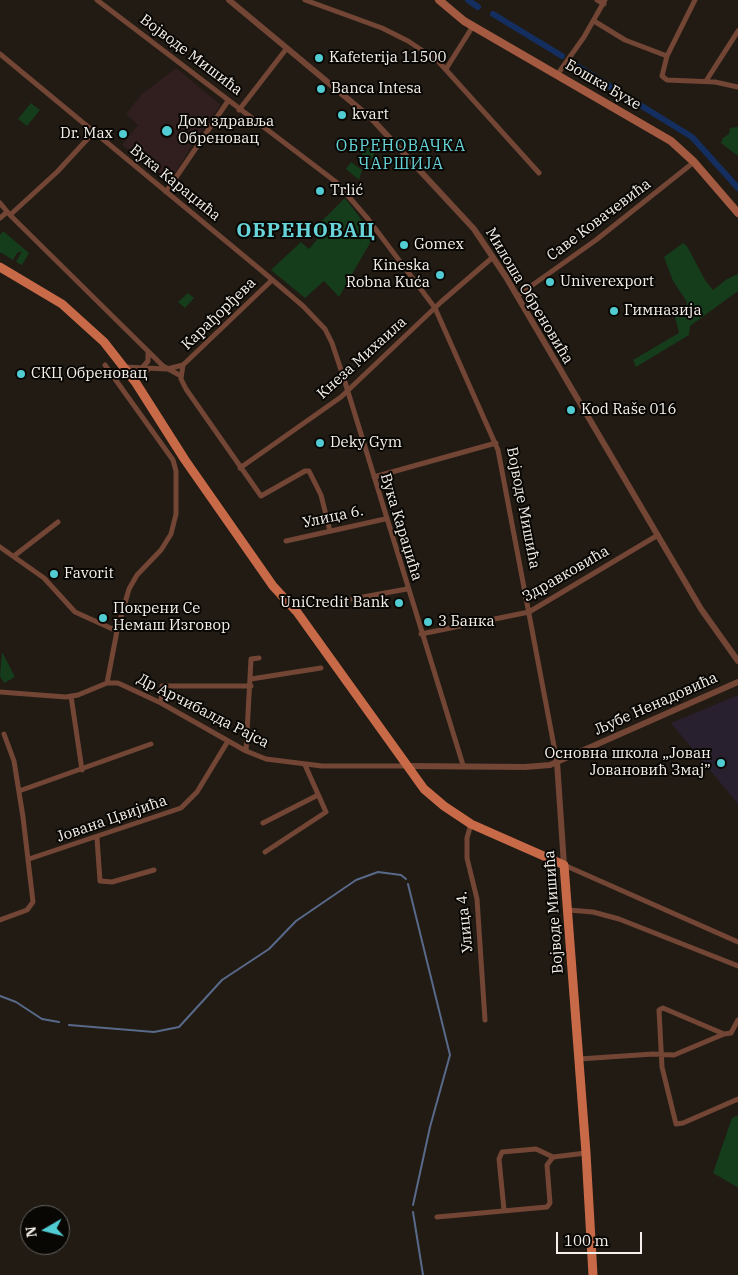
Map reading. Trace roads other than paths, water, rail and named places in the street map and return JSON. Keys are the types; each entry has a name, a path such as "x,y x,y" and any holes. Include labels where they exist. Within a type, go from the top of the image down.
{"main road":[{"name":"Бошка Бухе","path":"439,0 449,10 473,26 671,141 694,162 738,213"},
{"path":"0,267 56,299 104,342 136,383 185,460 273,586 297,612 406,766 433,797 471,824 564,865"},
{"name":"Војводе Мишића","path":"564,865 586,1154 593,1275"}],"street":[{"name":"Војводе Мишића","path":"97,0 336,182 368,219 435,308 496,443 557,762 564,865"},
{"name":"Милоша Обреновића","path":"229,0 372,119 465,218 493,257 517,296 701,609 738,661"},
{"path":"305,0 370,23 396,34 419,48 446,69 539,173"},
{"path":"557,75 605,2 597,0"},
{"path":"695,0 666,56 661,73 663,78 738,87"},
{"path":"594,21 625,40 666,56"},
{"path":"446,69 473,26"},
{"path":"706,82 738,31"},
{"path":"239,110 287,48"},
{"name":"Вука Караџића","path":"0,54 272,280 311,313 325,328 335,350 348,390 385,519 463,765"},
{"path":"166,192 228,101"},
{"path":"0,218 57,172 93,133"},
{"name":"Саве Ковачевића","path":"517,296 596,240 694,162"},
{"path":"0,203 167,369"},
{"name":"Кнеза Михаила","path":"240,468 348,390 435,308 493,257"},
{"name":"Карађорђева","path":"124,367 167,369 182,365 272,280"},
{"path":"142,368 148,360 148,351"},
{"path":"0,692 71,696 107,683 126,596 134,580 161,550 171,534 176,514 176,471 173,460 105,365"},
{"name":"Карађорђева","path":"167,369 181,376 182,365"},
{"path":"136,383 138,376 149,369"},
{"path":"181,376 186,389 258,493 263,496 305,471 309,471 321,495 330,531"},
{"path":"374,477 496,443"},
{"name":"Улица 6.","path":"286,540 385,519"},
{"path":"14,556 58,522"},
{"name":"Здравковића","path":"421,634 528,612 658,535"},
{"path":"0,547 44,578 74,612 117,631"},
{"path":"352,599 407,589"},
{"path":"246,751 251,659 259,658"},
{"path":"251,679 321,668"},
{"name":"Љубе Ненадовића","path":"406,766 525,767 549,765 738,682"},
{"name":"Др Арчибалда Рајса","path":"107,683 123,684 246,751 274,761 305,765 406,766"},
{"path":"160,703 162,686 250,686"},
{"path":"71,696 82,770"},
{"path":"0,920 31,907 33,902 29,859 14,761 4,734"},
{"name":"Јована Цвијића","path":"29,859 170,813 185,805 197,792 228,741"},
{"path":"19,791 151,744"},
{"path":"265,852 324,813 325,810 305,765"},
{"path":"263,823 318,795"},
{"name":"Улица 4.","path":"471,824 467,838 467,858 477,899 485,1020"},
{"path":"97,838 100,881 112,882 154,870"},
{"path":"564,865 738,942"},
{"path":"568,910 593,912 619,919 738,966"},
{"path":"724,1034 661,1008 659,1012 662,1068 676,1124 683,1124 738,1099"},
{"path":"579,1059 653,1054 674,1055 733,1031 738,1020"},
{"path":"504,1210 499,1159 502,1152 536,1149 553,1157 586,1154"},
{"path":"437,1217 547,1207 550,1203 547,1165 553,1157"}],"waterway":[{"path":"468,0 478,7"},
{"path":"493,14 562,56"},
{"path":"577,66 692,137 738,188"},
{"path":"69,1025 154,1032 179,1027 222,980 269,949 296,921 356,880 378,872 401,875 406,879"},
{"path":"408,884 450,1055 430,1127 413,1205"},
{"path":"0,996 16,1002 42,1019 59,1022"},
{"path":"413,1212 423,1275"}],"place":[{"name":"Kafeterija 11500","path":"319,58"},
{"name":"Banca Intesa","path":"321,89"},
{"name":"kvart","path":"342,115"},
{"name":"Дом здравља Обреновац","path":"167,131"},
{"name":"Dr. Max","path":"123,134"},
{"name":"Trlić","path":"320,191"},
{"name":"Gomex","path":"404,245"},
{"name":"Kineska Robna Kuća","path":"440,275"},
{"name":"Univerexport","path":"550,282"},
{"name":"Гимназија","path":"614,311"},
{"name":"СКЦ Обреновац","path":"21,374"},
{"name":"Kod Raše 016","path":"571,410"},
{"name":"Deky Gym","path":"320,443"},
{"name":"Favorit","path":"54,574"},
{"name":"UniCredit Bank","path":"399,603"},
{"name":"Покрени Се Немаш Изговор","path":"103,618"},
{"name":"3 Банка","path":"428,622"},
{"name":"Основна школа „Јован Јовановић Змај”","path":"721,763"}],"district":[{"name":"ОБРЕНОВАЧКА ЧАРШИЈА","path":"401,155"},
{"name":"ОБРЕНОВАЦ","path":"306,231"}]}
